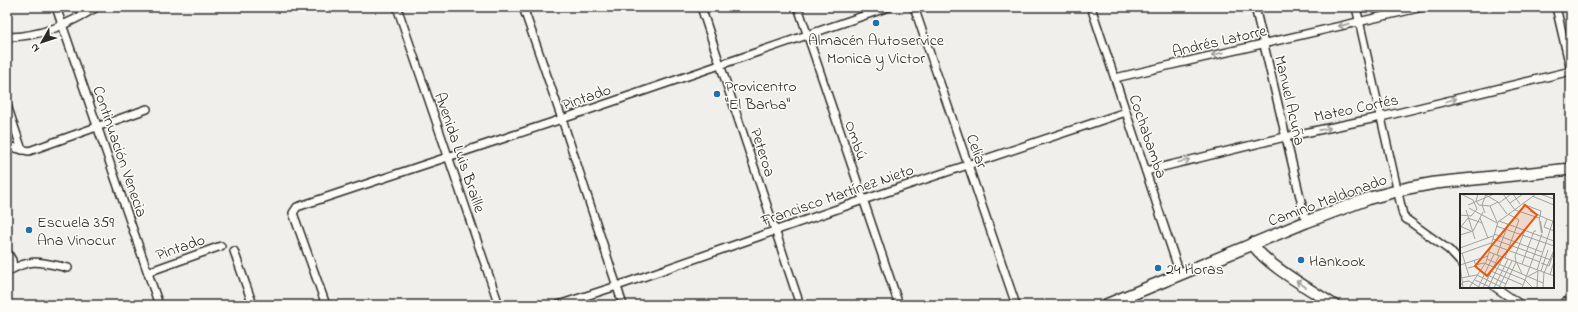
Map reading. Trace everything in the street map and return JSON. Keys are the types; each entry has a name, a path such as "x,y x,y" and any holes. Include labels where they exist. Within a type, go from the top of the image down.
{"main road":[{"name":"Camino Maldonado","path":"1106,305 1306,222 1350,205 1399,190 1435,183 1571,169"}],"street":[{"name":"Continuación Venecia","path":"56,7 159,305"},
{"path":"7,38 40,33 62,26 97,7"},
{"name":"Avenida Luis Braille","path":"397,7 499,305"},
{"path":"523,7 624,305"},
{"name":"Peteroa","path":"701,7 800,305"},
{"name":"Ombú","path":"798,7 898,305"},
{"name":"Pintado","path":"326,305 293,213 297,207 562,119 889,7"},
{"name":"Celiar","path":"914,7 1016,305"},
{"name":"Cochabamba","path":"1091,7 1180,274"},
{"name":"Manuel Acuña","path":"1255,7 1306,222"},
{"path":"1356,7 1404,217 1449,250 1460,262"},
{"name":"Andrés Latorre","path":"1115,78 1423,7"},
{"path":"1556,7 1571,71"},
{"name":"Mateo Cortés","path":"1146,171 1285,136 1381,117 1571,71"},
{"path":"7,105 22,150"},
{"path":"7,146 29,151 147,109"},
{"name":"Francisco Martínez Nieto","path":"558,305 617,286 968,164 1126,112"},
{"path":"1252,244 1260,255 1269,262 1334,305"},
{"name":"Pintado","path":"148,272 221,246"},
{"path":"234,251 253,305"},
{"path":"7,252 12,260 10,270 37,261 68,268"},
{"path":"1496,288 1521,305"}],"place":[{"name":"Almacén Autoservice Monica y Victor","path":"876,23"},
{"name":"Provicentro \"El Barba\"","path":"717,94"},
{"name":"Escuela 359 Ana Vinocur","path":"29,230"},
{"name":"Hankook","path":"1301,260"},
{"name":"24 Horas","path":"1158,268"}]}
